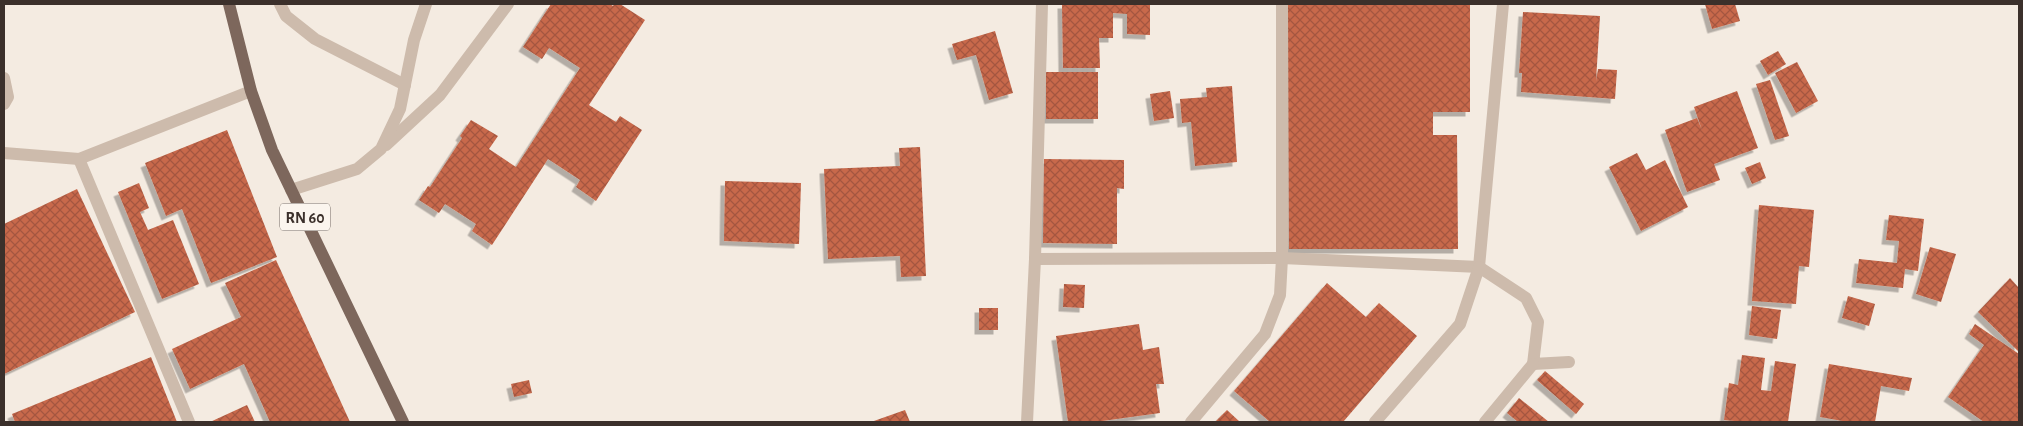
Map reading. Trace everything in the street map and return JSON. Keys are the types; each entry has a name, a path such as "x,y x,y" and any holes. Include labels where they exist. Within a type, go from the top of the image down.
{"main road":[{"name":"RN 60","path":"229,4 251,91 272,150 403,422"}],"street":[{"path":"280,4 286,16 315,39 405,85"},
{"path":"381,149 400,110 414,40 426,4"},
{"path":"291,190 356,169 381,149 440,95 508,4"},
{"path":"1027,422 1035,259 1042,4"},
{"path":"1191,422 1266,334 1280,295 1282,258 1282,4"},
{"path":"1375,422 1460,324 1479,267 1503,4"},
{"path":"4,78 8,97 4,104"},
{"path":"4,155 79,159 251,91"},
{"path":"79,159 188,422"},
{"path":"1035,259 1282,258 1479,267 1526,298 1538,322 1533,364 1485,422"},
{"path":"1533,364 1569,362"}],"building":[{"path":"551,4 610,4 613,6 614,4 620,4 645,20 589,105 616,122 620,116 642,130 596,201 576,187 580,180 548,159 492,245 472,231 476,224 445,204 439,213 419,200 428,186 430,187 462,138 460,136 471,120 498,136 489,149 516,167 580,68 549,48 542,59 523,47"},
{"path":"1062,4 1150,4 1150,35 1127,34 1127,14 1113,13 1113,38 1099,38 1100,68 1063,68"},
{"path":"1288,4 1470,4 1470,112 1433,112 1433,135 1457,135 1458,249 1289,249"},
{"path":"1705,4 1735,4 1740,21 1712,29"},
{"path":"1523,12 1600,16 1596,81 1598,69 1617,70 1615,99 1521,92 1522,73 1519,73"},
{"path":"995,31 1013,93 989,100 976,55 957,60 952,44"},
{"path":"1778,51 1786,64 1768,75 1760,61"},
{"path":"1797,62 1818,101 1796,113 1775,73"},
{"path":"1046,72 1098,72 1098,119 1046,119"},
{"path":"1770,80 1789,136 1775,140 1756,84"},
{"path":"1232,86 1237,162 1195,166 1191,122 1182,123 1180,99 1207,97 1206,88"},
{"path":"1170,91 1174,118 1154,121 1150,94"},
{"path":"1737,91 1758,148 1714,164 1720,180 1687,192 1665,130 1697,118 1702,130 1694,107"},
{"path":"227,130 277,257 211,283 182,209 166,216 145,163"},
{"path":"920,147 926,276 901,277 900,256 828,259 824,169 900,166 899,148"},
{"path":"1637,153 1646,170 1665,160 1688,207 1641,231 1609,167"},
{"path":"1044,159 1124,160 1124,189 1117,188 1117,244 1043,243"},
{"path":"1760,162 1766,178 1752,184 1745,168"},
{"path":"725,181 801,183 799,244 724,241"},
{"path":"139,183 149,208 140,212 148,230 173,220 199,284 162,299 118,192"},
{"path":"77,189 135,312 4,374 4,224"},
{"path":"1759,205 1814,210 1809,267 1799,266 1796,304 1752,301"},
{"path":"1889,215 1924,219 1918,271 1905,269 1903,288 1856,283 1859,259 1897,263 1899,241 1886,240"},
{"path":"1930,247 1956,254 1941,302 1916,294"},
{"path":"276,260 350,422 270,422 244,364 190,389 172,349 241,317 225,283"},
{"path":"2010,278 2019,288 2019,352 1978,312"},
{"path":"1327,283 1366,317 1379,303 1417,336 1343,422 1270,422 1234,391"},
{"path":"1064,284 1085,285 1084,308 1063,307"},
{"path":"1848,296 1875,304 1869,326 1842,318"},
{"path":"1752,306 1781,310 1777,339 1749,335"},
{"path":"979,308 998,308 998,330 979,330"},
{"path":"1139,324 1143,350 1159,347 1164,384 1156,384 1160,413 1095,422 1068,422 1056,336"},
{"path":"1975,324 2019,354 2019,422 1984,422 1948,397 1984,345 1969,334"},
{"path":"1742,355 1765,358 1761,390 1771,391 1775,361 1796,364 1788,422 1724,420 1729,383 1738,385"},
{"path":"151,357 177,422 15,422 12,414"},
{"path":"1829,364 1912,378 1909,391 1881,386 1875,422 1848,422 1820,417"},
{"path":"1545,371 1584,404 1576,414 1537,380"},
{"path":"529,380 532,393 514,397 511,384"},
{"path":"1519,398 1549,422 1518,422 1507,413"},
{"path":"247,405 255,422 210,422"},
{"path":"905,410 910,422 871,422"},
{"path":"1227,410 1240,422 1215,422"}]}
